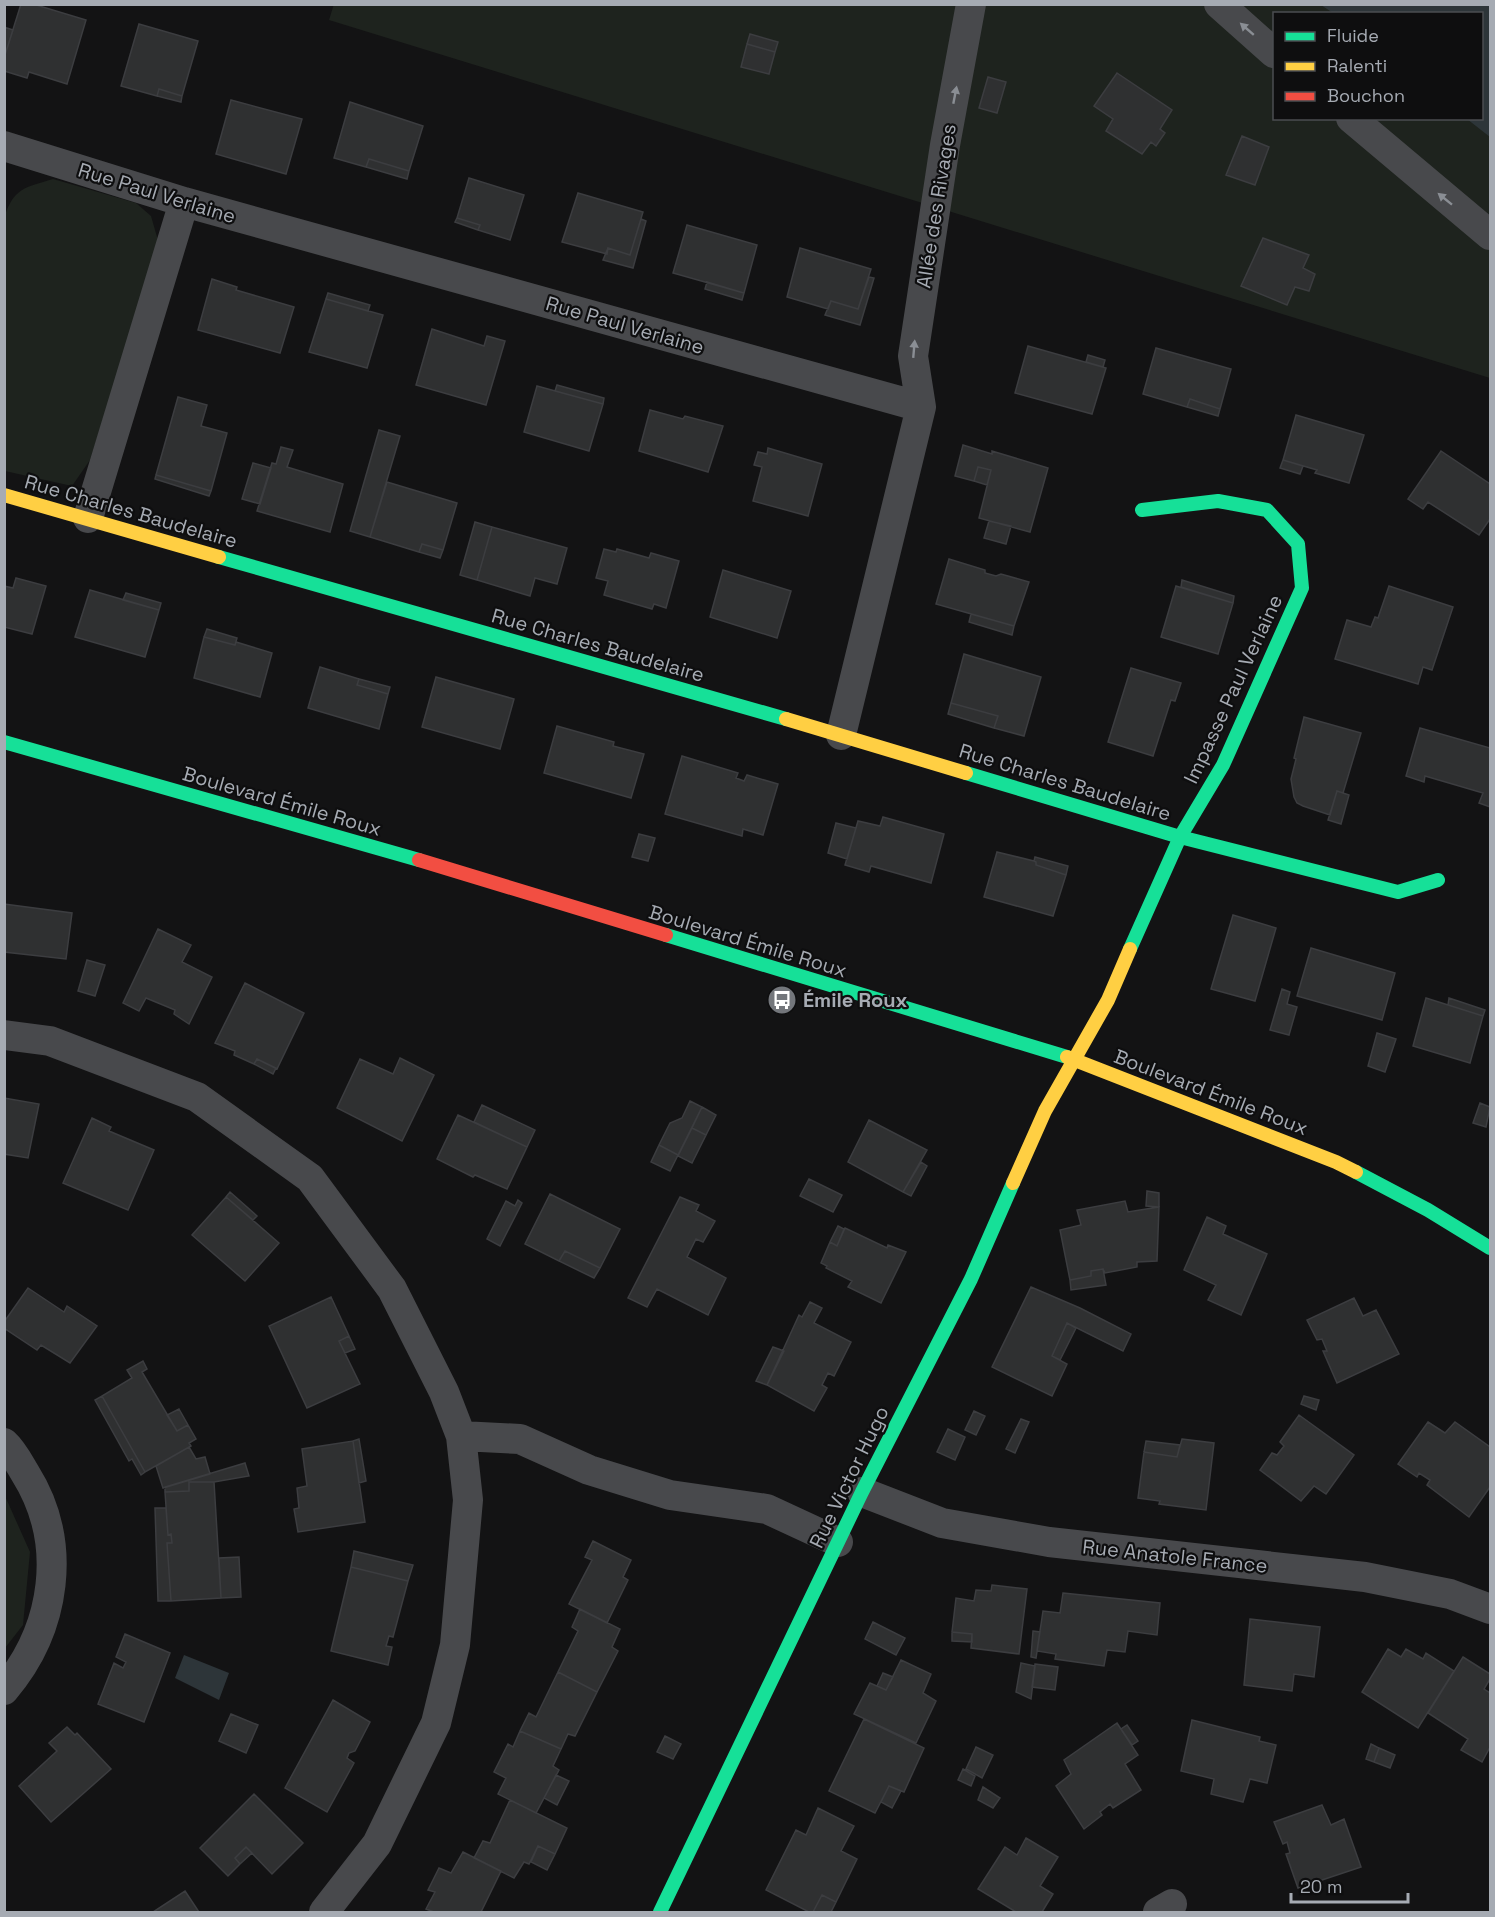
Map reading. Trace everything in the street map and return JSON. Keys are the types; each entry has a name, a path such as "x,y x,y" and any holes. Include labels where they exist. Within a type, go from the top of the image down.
{"street":[{"name":"Allée des Rivages","path":"921,407 913,356 945,145 971,4"},
{"path":"1219,4 1273,50"},
{"path":"1353,120 1491,236"},
{"name":"Rue Paul Verlaine","path":"7,155 921,407"},
{"path":"88,518 184,202"},
{"path":"841,735 921,407"},
{"name":"Rue Charles Baudelaire","path":"4,495 841,735 1180,837 1398,892 1438,880"},
{"name":"Impasse Paul Verlaine","path":"1142,510 1218,501 1267,510 1298,544 1302,588 1223,765 1180,837"},
{"name":"Boulevard Émile Roux","path":"4,742 447,868 955,1025 1073,1059 1336,1162 1428,1210 1491,1248"},
{"name":"Rue Charles Baudelaire","path":"1073,1059 1108,1000 1180,837"},
{"path":"4,1035 50,1041 197,1097 310,1178 392,1289 444,1392 461,1436 468,1500 466,1523 455,1645 436,1723 377,1844 324,1912"},
{"name":"Rue Victor Hugo","path":"660,1912 862,1492 971,1279 1045,1112 1073,1059"},
{"path":"461,1436 520,1439 589,1470 670,1495 766,1509 838,1542"},
{"path":"4,1443 31,1482 44,1510 53,1572 39,1636 24,1665 4,1690"},
{"name":"Rue Anatole France","path":"862,1492 942,1522 1048,1542 1365,1577 1450,1594 1491,1609"}],"shaded area":[{"path":"334,4 1490,5 1490,378 329,20"},
{"path":"1321,5 1490,5 1490,137 1468,120 1483,120 1483,12 1332,12"},
{"path":"53,179 136,203 151,216 159,244 90,460 72,486 5,471 4,218 12,200 22,190"},
{"path":"5,1496 30,1552 23,1625 5,1648"},
{"path":"184,1655 229,1673 219,1700 175,1678"}],"building":[{"path":"21,4 33,4 86,20 67,84 29,72 27,78 4,71 4,58"},
{"path":"139,24 198,41 182,96 159,89 157,96 121,86"},
{"path":"4,27 13,30 4,58"},
{"path":"750,34 778,42 775,52 747,44"},
{"path":"747,44 775,52 769,74 741,67"},
{"path":"1117,73 1172,110 1160,129 1165,133 1156,146 1151,142 1142,154 1106,131 1113,119 1094,106"},
{"path":"988,77 1006,82 997,113 979,108"},
{"path":"159,89 182,96 181,102 157,96"},
{"path":"231,100 302,119 286,174 216,154"},
{"path":"350,102 423,126 409,171 369,159 366,167 334,158"},
{"path":"1242,136 1269,147 1255,185 1226,175"},
{"path":"369,159 409,171 407,179 366,167"},
{"path":"469,178 524,195 510,240 478,230 480,225 457,218"},
{"path":"578,193 643,212 630,255 608,248 607,254 562,242"},
{"path":"457,218 480,225 478,230 455,222"},
{"path":"641,219 646,221 633,268 603,260 608,248 630,255"},
{"path":"687,225 757,245 744,293 673,273"},
{"path":"1263,238 1309,255 1303,268 1315,274 1309,291 1295,287 1287,305 1241,286"},
{"path":"800,248 871,269 858,309 831,301 828,309 787,297"},
{"path":"869,277 874,278 860,325 825,315 831,301 858,309"},
{"path":"212,279 237,287 236,290 294,307 280,353 198,330"},
{"path":"707,282 744,293 742,300 705,289"},
{"path":"328,293 370,305 368,311 326,299"},
{"path":"326,299 383,315 367,368 309,352"},
{"path":"432,329 484,346 487,336 505,341 486,405 416,385"},
{"path":"1028,346 1106,368 1092,414 1015,393"},
{"path":"1156,348 1231,369 1220,409 1190,399 1187,407 1143,394"},
{"path":"1088,355 1105,360 1103,367 1086,362"},
{"path":"557,385 604,398 603,404 555,391"},
{"path":"537,386 603,404 589,451 524,432"},
{"path":"178,397 207,405 201,426 227,433 211,491 156,475"},
{"path":"1190,399 1220,409 1218,416 1187,407"},
{"path":"650,410 723,426 708,472 639,451"},
{"path":"1296,415 1364,435 1349,483 1283,460"},
{"path":"379,430 400,436 370,537 350,531"},
{"path":"963,445 1048,468 1030,532 979,518 991,470 978,467 974,481 955,476"},
{"path":"281,447 293,450 287,467 343,484 330,532 257,511 272,463 276,464"},
{"path":"768,448 822,464 808,516 753,501 762,467 754,465 758,452 767,454"},
{"path":"1441,451 1490,484 1490,519 1479,535 1428,502 1423,509 1408,499"},
{"path":"1283,460 1303,466 1300,474 1280,468"},
{"path":"253,463 271,468 260,504 242,499"},
{"path":"978,467 991,470 987,485 974,481"},
{"path":"156,475 211,491 209,496 155,479"},
{"path":"387,482 457,503 443,550 422,544 419,552 370,537"},
{"path":"989,521 1011,526 1006,544 984,538"},
{"path":"475,522 492,527 477,580 460,575"},
{"path":"492,527 567,548 557,584 535,578 530,596 477,580"},
{"path":"422,544 443,550 440,558 419,552"},
{"path":"604,549 616,552 617,549 649,558 651,553 679,561 666,608 654,604 652,609 604,595 608,581 596,578"},
{"path":"949,559 985,570 985,573 996,576 1001,574 1029,582 1014,626 936,604"},
{"path":"723,570 791,591 777,638 710,617"},
{"path":"16,578 46,586 32,634 4,627 4,586 13,588"},
{"path":"1182,580 1234,596 1233,603 1181,587"},
{"path":"1176,586 1233,603 1218,654 1161,637"},
{"path":"1389,586 1453,607 1432,670 1423,667 1418,684 1335,659 1347,620 1371,627 1375,617 1378,618"},
{"path":"90,590 159,610 145,657 75,637"},
{"path":"126,593 161,603 159,610 123,600"},
{"path":"971,614 1014,626 1012,635 969,622"},
{"path":"207,629 237,638 235,645 204,637"},
{"path":"204,637 235,645 236,642 272,653 260,697 194,678"},
{"path":"964,654 1041,677 1024,736 994,728 998,716 951,703"},
{"path":"320,667 359,679 357,685 388,694 379,729 308,708"},
{"path":"1131,668 1181,683 1175,701 1171,700 1153,756 1108,742"},
{"path":"436,677 514,699 500,749 422,727"},
{"path":"359,679 390,687 388,694 357,685"},
{"path":"951,703 998,716 994,728 948,714"},
{"path":"1304,717 1361,733 1343,793 1337,791 1330,815 1297,803 1294,797 1291,779"},
{"path":"557,726 614,742 613,746 644,754 631,798 544,773"},
{"path":"1420,728 1490,748 1490,807 1479,803 1483,793 1425,776 1424,782 1406,776"},
{"path":"682,756 738,773 736,778 744,781 747,775 778,784 763,835 743,829 742,836 665,814"},
{"path":"1337,791 1349,795 1341,824 1328,820"},
{"path":"883,817 944,834 931,883 871,866 869,872 845,865 858,821 880,826"},
{"path":"836,823 856,828 847,859 828,853"},
{"path":"639,834 655,838 648,861 632,857"},
{"path":"997,852 1034,861 1036,865 1066,875 1053,916 984,897"},
{"path":"1035,857 1068,866 1066,875 1036,865"},
{"path":"4,904 72,913 66,959 4,952"},
{"path":"1233,915 1276,928 1255,1001 1211,989"},
{"path":"158,929 191,945 182,962 212,977 189,1024 174,1014 175,1010 146,998 139,1011 123,1003"},
{"path":"1311,948 1395,973 1382,1020 1297,996"},
{"path":"87,960 105,965 95,996 78,991"},
{"path":"245,983 304,1013 277,1069 257,1059 254,1064 234,1055 235,1051 215,1043"},
{"path":"1282,989 1290,992 1287,1004 1297,1007 1289,1035 1270,1030"},
{"path":"1426,998 1483,1016 1470,1063 1413,1046"},
{"path":"1449,998 1485,1010 1483,1016 1448,1005"},
{"path":"1377,1033 1396,1039 1385,1072 1368,1066"},
{"path":"400,1058 434,1075 402,1141 337,1108 360,1059 393,1074"},
{"path":"257,1059 276,1068 273,1074 254,1064"},
{"path":"4,1098 39,1104 28,1158 4,1154"},
{"path":"690,1101 702,1107 678,1155 659,1145 670,1123 682,1118"},
{"path":"1480,1103 1490,1107 1486,1127 1473,1123"},
{"path":"482,1105 535,1130 527,1147 474,1122"},
{"path":"702,1107 716,1115 706,1135 692,1128"},
{"path":"458,1115 527,1147 507,1189 475,1175 473,1177 437,1159"},
{"path":"92,1118 111,1127 109,1131 154,1150 128,1210 63,1183"},
{"path":"869,1120 927,1150 903,1192 848,1162"},
{"path":"692,1128 706,1135 692,1163 678,1156"},
{"path":"659,1145 678,1155 670,1171 651,1162"},
{"path":"921,1162 927,1166 911,1196 903,1192"},
{"path":"809,1179 842,1195 833,1212 800,1196"},
{"path":"1147,1191 1159,1193 1159,1207 1146,1206"},
{"path":"230,1192 257,1216 253,1220 226,1197"},
{"path":"550,1194 620,1229 600,1268 565,1251 559,1261 525,1244"},
{"path":"226,1197 279,1243 245,1281 192,1235"},
{"path":"680,1197 699,1205 696,1211 715,1221 703,1242 696,1239 687,1257 726,1278 708,1315 657,1289 647,1307 628,1298"},
{"path":"518,1200 522,1203 500,1246 487,1239 506,1201 515,1206"},
{"path":"1125,1201 1128,1212 1159,1207 1157,1261 1137,1262 1137,1267 1105,1273 1103,1269 1091,1271 1091,1276 1070,1280 1060,1230 1081,1225 1077,1210"},
{"path":"1207,1217 1226,1226 1223,1234 1267,1254 1241,1315 1208,1300 1216,1285 1184,1270"},
{"path":"838,1226 844,1229 837,1246 830,1242"},
{"path":"845,1228 887,1248 888,1245 906,1252 881,1303 848,1287 852,1281 826,1268 827,1266 821,1263 830,1242 837,1246"},
{"path":"565,1251 600,1268 594,1278 559,1261"},
{"path":"1103,1269 1106,1285 1071,1290 1070,1280 1091,1276 1091,1271"},
{"path":"1031,1287 1080,1308 1131,1334 1123,1351 1067,1323 1052,1356 1067,1364 1052,1396 992,1367"},
{"path":"28,1288 64,1312 67,1306 97,1326 70,1363 41,1345 37,1350 4,1328 4,1322"},
{"path":"331,1297 349,1336 339,1341 360,1384 307,1408 269,1326"},
{"path":"1354,1298 1363,1316 1376,1310 1399,1354 1337,1383 1323,1351 1327,1351 1322,1339 1317,1340 1307,1320"},
{"path":"810,1302 822,1308 814,1323 851,1342 834,1376 828,1373 822,1385 827,1388 814,1411 767,1385 799,1315 802,1317"},
{"path":"1067,1323 1076,1328 1060,1360 1052,1356"},
{"path":"349,1336 355,1349 345,1353 339,1341"},
{"path":"773,1347 784,1351 767,1385 756,1381"},
{"path":"143,1361 147,1369 142,1372 177,1431 188,1425 196,1439 189,1443 191,1446 145,1472 102,1396 132,1378 127,1370"},
{"path":"102,1396 145,1472 141,1475 132,1459 129,1461 95,1400"},
{"path":"1304,1396 1319,1400 1316,1410 1301,1404"},
{"path":"179,1409 188,1425 177,1431 167,1415"},
{"path":"974,1411 985,1416 976,1435 965,1430"},
{"path":"1299,1415 1354,1455 1326,1494 1314,1486 1301,1501 1260,1470 1272,1453 1277,1455 1284,1446 1280,1442"},
{"path":"1021,1419 1029,1422 1015,1453 1006,1449"},
{"path":"1428,1422 1445,1433 1455,1422 1490,1447 1490,1487 1469,1517 1427,1485 1430,1480 1419,1473 1417,1477 1398,1464"},
{"path":"948,1429 965,1437 955,1460 937,1452"},
{"path":"359,1439 366,1481 359,1483 353,1441"},
{"path":"1182,1439 1214,1443 1206,1510 1159,1504 1160,1501 1138,1498 1144,1452 1177,1457"},
{"path":"353,1441 365,1522 298,1532 294,1509 299,1508 297,1488 307,1486 302,1449"},
{"path":"1146,1441 1180,1445 1177,1457 1144,1452"},
{"path":"189,1447 196,1459 205,1457 210,1474 163,1488 156,1466"},
{"path":"245,1463 249,1476 214,1482 189,1482 189,1491 165,1492 165,1487"},
{"path":"189,1482 214,1482 221,1598 171,1601 167,1543 172,1543 171,1534 168,1535 165,1492 189,1491"},
{"path":"155,1508 166,1508 168,1535 171,1534 172,1543 167,1543 171,1601 158,1601"},
{"path":"593,1541 631,1560 623,1577 628,1580 607,1623 569,1604 592,1560 585,1557"},
{"path":"354,1551 413,1565 408,1581 351,1567"},
{"path":"239,1557 241,1597 221,1598 219,1558"},
{"path":"351,1567 408,1581 393,1637 389,1636 386,1646 392,1647 388,1665 331,1651"},
{"path":"992,1585 1027,1589 1019,1654 971,1648 972,1634 952,1632 956,1598 974,1601 976,1590 991,1591"},
{"path":"1063,1593 1160,1603 1157,1635 1128,1631 1125,1652 1107,1650 1104,1666 1055,1659 1056,1654 1037,1651 1043,1611 1060,1613"},
{"path":"580,1609 620,1629 612,1647 618,1651 597,1692 558,1672 578,1631 572,1627"},
{"path":"1250,1619 1320,1627 1314,1677 1294,1674 1292,1691 1244,1685"},
{"path":"873,1622 905,1638 896,1655 865,1639"},
{"path":"1033,1631 1040,1632 1036,1658 1031,1657"},
{"path":"952,1632 972,1634 972,1642 952,1641"},
{"path":"125,1634 170,1653 144,1722 98,1704 114,1663 123,1668 126,1662 116,1657"},
{"path":"1388,1649 1401,1657 1406,1649 1423,1659 1426,1653 1454,1671 1418,1728 1362,1692"},
{"path":"1463,1657 1490,1674 1490,1679 1484,1689 1490,1693 1490,1747 1482,1762 1461,1750 1468,1739 1428,1713"},
{"path":"901,1660 931,1674 923,1693 936,1701 916,1743 854,1714 870,1683 886,1690"},
{"path":"1021,1663 1035,1666 1031,1699 1016,1692"},
{"path":"1035,1664 1058,1667 1055,1690 1032,1687"},
{"path":"558,1672 597,1692 575,1736 568,1734 561,1749 520,1731 529,1713 536,1717"},
{"path":"883,1673 893,1677 886,1690 877,1686"},
{"path":"333,1700 370,1722 355,1751 349,1753 347,1758 354,1763 327,1812 285,1788"},
{"path":"231,1714 258,1725 246,1753 219,1741"},
{"path":"864,1719 924,1748 904,1792 889,1786 875,1813 829,1791"},
{"path":"1192,1720 1260,1737 1259,1741 1276,1745 1267,1783 1250,1779 1243,1802 1211,1794 1214,1779 1181,1771"},
{"path":"1117,1723 1138,1755 1125,1764 1141,1790 1113,1808 1110,1804 1100,1812 1102,1815 1084,1829 1056,1786 1071,1774 1064,1760"},
{"path":"1127,1725 1138,1741 1132,1745 1121,1729"},
{"path":"67,1727 75,1735 77,1733 111,1769 51,1822 19,1786 57,1751 49,1743"},
{"path":"520,1731 561,1749 553,1766 559,1770 536,1813 498,1794 506,1778 494,1772 508,1744 513,1747"},
{"path":"665,1736 681,1744 673,1759 657,1752"},
{"path":"1371,1744 1379,1748 1374,1762 1366,1759"},
{"path":"976,1747 993,1755 982,1778 966,1769"},
{"path":"1379,1748 1395,1755 1390,1768 1374,1762"},
{"path":"963,1769 975,1776 971,1786 958,1780"},
{"path":"556,1775 569,1781 557,1805 544,1798"},
{"path":"889,1786 901,1791 892,1808 881,1802"},
{"path":"983,1787 1000,1798 993,1808 978,1800"},
{"path":"254,1794 303,1843 272,1874 246,1847 235,1858 240,1864 228,1876 200,1848"},
{"path":"510,1800 567,1828 555,1854 538,1846 529,1864 524,1862 514,1878 474,1858 483,1841 490,1843"},
{"path":"1322,1805 1331,1825 1344,1819 1361,1867 1298,1888 1286,1854 1290,1853 1287,1842 1283,1844 1274,1822"},
{"path":"818,1808 854,1826 841,1851 857,1859 836,1902 822,1895 813,1912 809,1912 766,1890 796,1830 806,1835"},
{"path":"1026,1838 1058,1857 1040,1886 1053,1894 1042,1912 1016,1912 978,1889 1005,1847 1017,1855"},
{"path":"538,1846 555,1854 547,1870 531,1862"},
{"path":"246,1847 252,1853 240,1864 235,1858"},
{"path":"463,1852 501,1871 481,1912 434,1912 426,1909 435,1892 428,1890 439,1868 451,1873"},
{"path":"185,1891 199,1912 153,1912"},
{"path":"822,1895 836,1902 831,1912 813,1912"}],"traffic: fast":[{"path":"1130,949 1180,837 1223,765 1302,588 1298,544 1267,510 1218,501 1142,510"},
{"path":"219,557 786,719"},
{"path":"4,742 419,860"},
{"path":"966,773 1180,837 1398,892 1438,880"},
{"path":"666,935 1067,1057"},
{"path":"1356,1172 1428,1210 1490,1248"},
{"path":"660,1912 862,1492 971,1279 1013,1183"}],"traffic: slow":[{"path":"4,495 219,557"},
{"path":"786,719 966,773"},
{"path":"1013,1183 1045,1111 1108,1000 1130,949"},
{"path":"1067,1057 1336,1162 1356,1172"}],"traffic: jam":[{"path":"419,860 666,935"}],"place":[{"name":"Émile Roux","path":"782,1000"}]}
